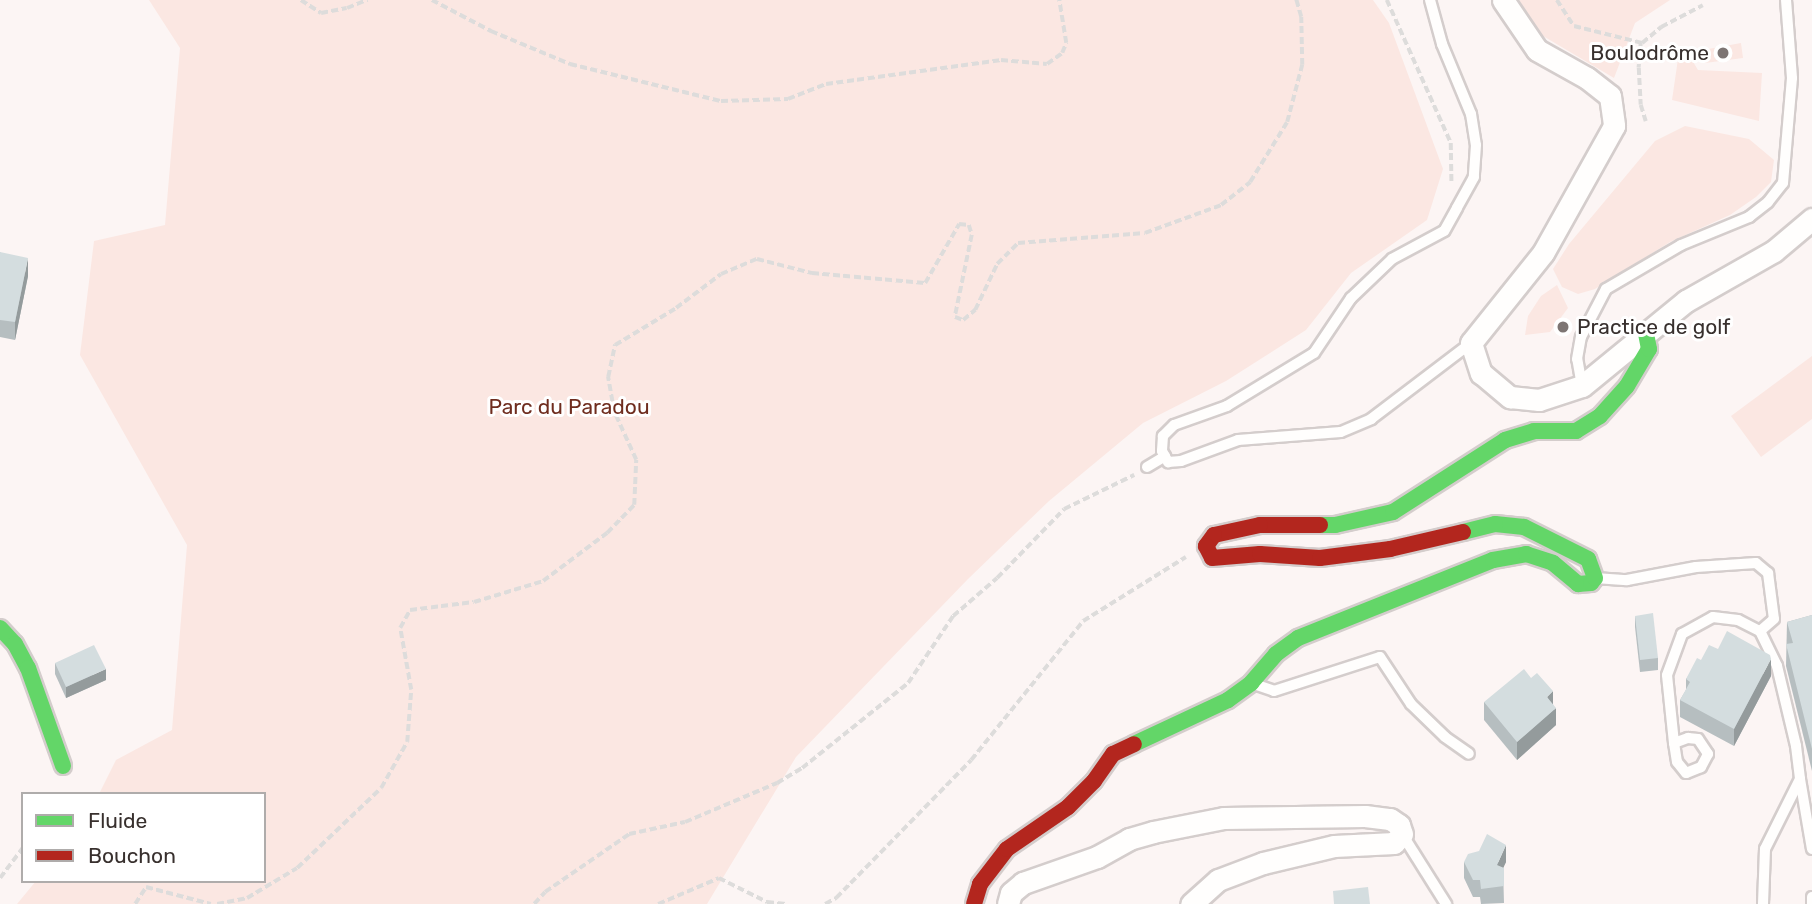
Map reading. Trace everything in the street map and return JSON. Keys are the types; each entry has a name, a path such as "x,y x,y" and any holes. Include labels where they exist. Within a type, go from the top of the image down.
{"street":[{"path":"1503,0 1537,50 1587,78 1609,96 1614,126 1543,253 1471,343 1481,373 1510,397 1539,400 1581,386 1686,301 1774,251 1812,219"},
{"path":"974,904 980,884 1007,849 1068,807 1094,781 1113,754 1228,700 1251,683 1276,654 1298,638 1493,561 1526,554 1553,563 1578,584 1591,583 1595,578 1588,559 1524,527 1495,524 1390,549 1320,558 1260,554 1212,558 1206,546 1214,536 1260,525 1335,525 1393,512 1506,440 1534,431 1576,431 1600,416 1628,387 1649,349 1646,334"},
{"path":"0,628 15,644 28,668 62,765"},
{"path":"1008,904 1011,893 1023,883 1097,857 1129,839 1212,821 1365,816 1390,819 1399,825 1402,834 1394,843 1334,846 1263,863 1218,880 1191,904"}],"lane":[{"path":"1430,0 1442,44 1471,114 1476,145 1474,177 1444,231 1392,259 1351,298 1314,353 1227,406 1174,425 1163,436 1162,451 1168,462 1181,461 1238,440 1341,432 1371,419 1471,343"},
{"path":"1581,386 1577,359 1581,337 1606,289 1681,245 1749,216 1769,202 1783,183 1792,78 1786,0"},
{"path":"1147,467 1165,456"},
{"path":"1595,578 1627,580 1696,567 1756,563 1768,573 1774,619 1760,631"},
{"path":"1674,743 1667,675 1682,634 1713,617 1738,620 1760,631 1777,666 1796,746 1812,849"},
{"path":"1251,683 1274,691 1380,657 1410,704 1445,737 1469,754"},
{"path":"1763,904 1765,849 1800,779"},
{"path":"1402,834 1446,904"},
{"path":"1812,897 1812,904"}],"path":[{"path":"301,0 321,13 347,8 367,0"},
{"path":"432,0 491,31 570,64 721,102 788,100 826,84 1001,60 1047,64 1062,53 1066,43 1059,0"},
{"path":"217,904 247,898 297,868 381,788 407,742 411,690 400,628 410,610 474,602 543,581 607,533 634,505 636,460 614,412 608,377 615,345 676,308 721,274 757,259 812,272 925,283 958,224 969,225 972,235 955,317 963,320 975,310 997,264 1018,243 1145,233 1221,205 1250,181 1287,122 1302,65 1301,17 1296,0"},
{"path":"1387,0 1451,143 1452,190 1457,208"},
{"path":"1557,0 1574,26 1641,43"},
{"path":"1646,121 1641,105 1641,43 1661,27 1703,5"},
{"path":"534,904 545,892 629,834 685,822 777,783 802,768 908,683 953,616 997,578 1064,509 1147,467"},
{"path":"825,904 836,898 971,760 1083,621 1206,546"},
{"path":"0,878 21,851"},
{"path":"657,904 719,878 767,902 786,904"},
{"path":"135,904 146,887 211,904"}],"green space":[{"name":"Parc du Paradou","path":"149,0 1373,0 1389,23 1443,169 1427,220 1351,273 1306,330 1226,381 1143,423 1049,501 968,579 796,757 707,904 17,904 34,883 266,883 266,792 100,792 116,760 172,730 187,545 80,355 94,241 165,225 180,48"},
{"path":"1519,0 1670,0 1635,23 1614,78 1538,33"},
{"name":"Boulodrôme","path":"1741,43 1743,58 1705,63 1703,50"},
{"path":"1678,59 1692,60 1698,70 1762,73 1759,121 1672,100"},
{"path":"1685,126 1749,139 1774,160 1771,182 1756,197 1730,215 1670,242 1595,289 1578,294 1562,287 1553,269 1569,244 1655,141"},
{"path":"1557,285 1568,308 1550,332 1525,335 1528,316 1541,296"},
{"path":"1812,356 1812,419 1761,457 1731,416"}],"building":[{"path":"0,252 28,258 15,322 0,320"},
{"path":"1653,613 1658,658 1640,660 1635,616"},
{"path":"1812,615 1812,749 1786,644 1793,643 1787,622"},
{"path":"1727,631 1770,655 1771,659 1734,729 1680,700 1690,682 1686,679 1697,658 1701,660 1709,645 1718,649"},
{"path":"94,645 106,669 66,687 55,663"},
{"path":"1524,669 1531,678 1537,673 1553,691 1547,697 1556,708 1517,742 1484,702"},
{"path":"1487,834 1506,845 1497,865 1504,868 1504,886 1481,889 1480,880 1473,880 1464,862 1468,854 1479,851"},
{"path":"1368,887 1370,904 1334,904 1333,891"}],"traffic: fast":[{"path":"1320,525 1335,525 1393,512 1505,440 1534,431 1576,431 1600,416 1627,386 1649,349 1646,334"},
{"path":"1134,744 1228,700 1251,683 1276,654 1298,638 1493,560 1526,554 1553,563 1578,584 1591,583 1595,578 1588,559 1524,527 1495,524 1463,532"},
{"path":"0,628 15,644 28,668 63,766"}],"traffic: jam":[{"path":"1320,525 1260,525 1214,535 1206,546 1212,558 1260,554 1320,558 1390,549 1463,532"},
{"path":"974,904 980,884 1007,849 1068,807 1094,781 1113,754 1134,744"}],"place":[{"name":"Boulodrôme","path":"1723,53"},
{"name":"Practice de golf","path":"1563,327"}]}
